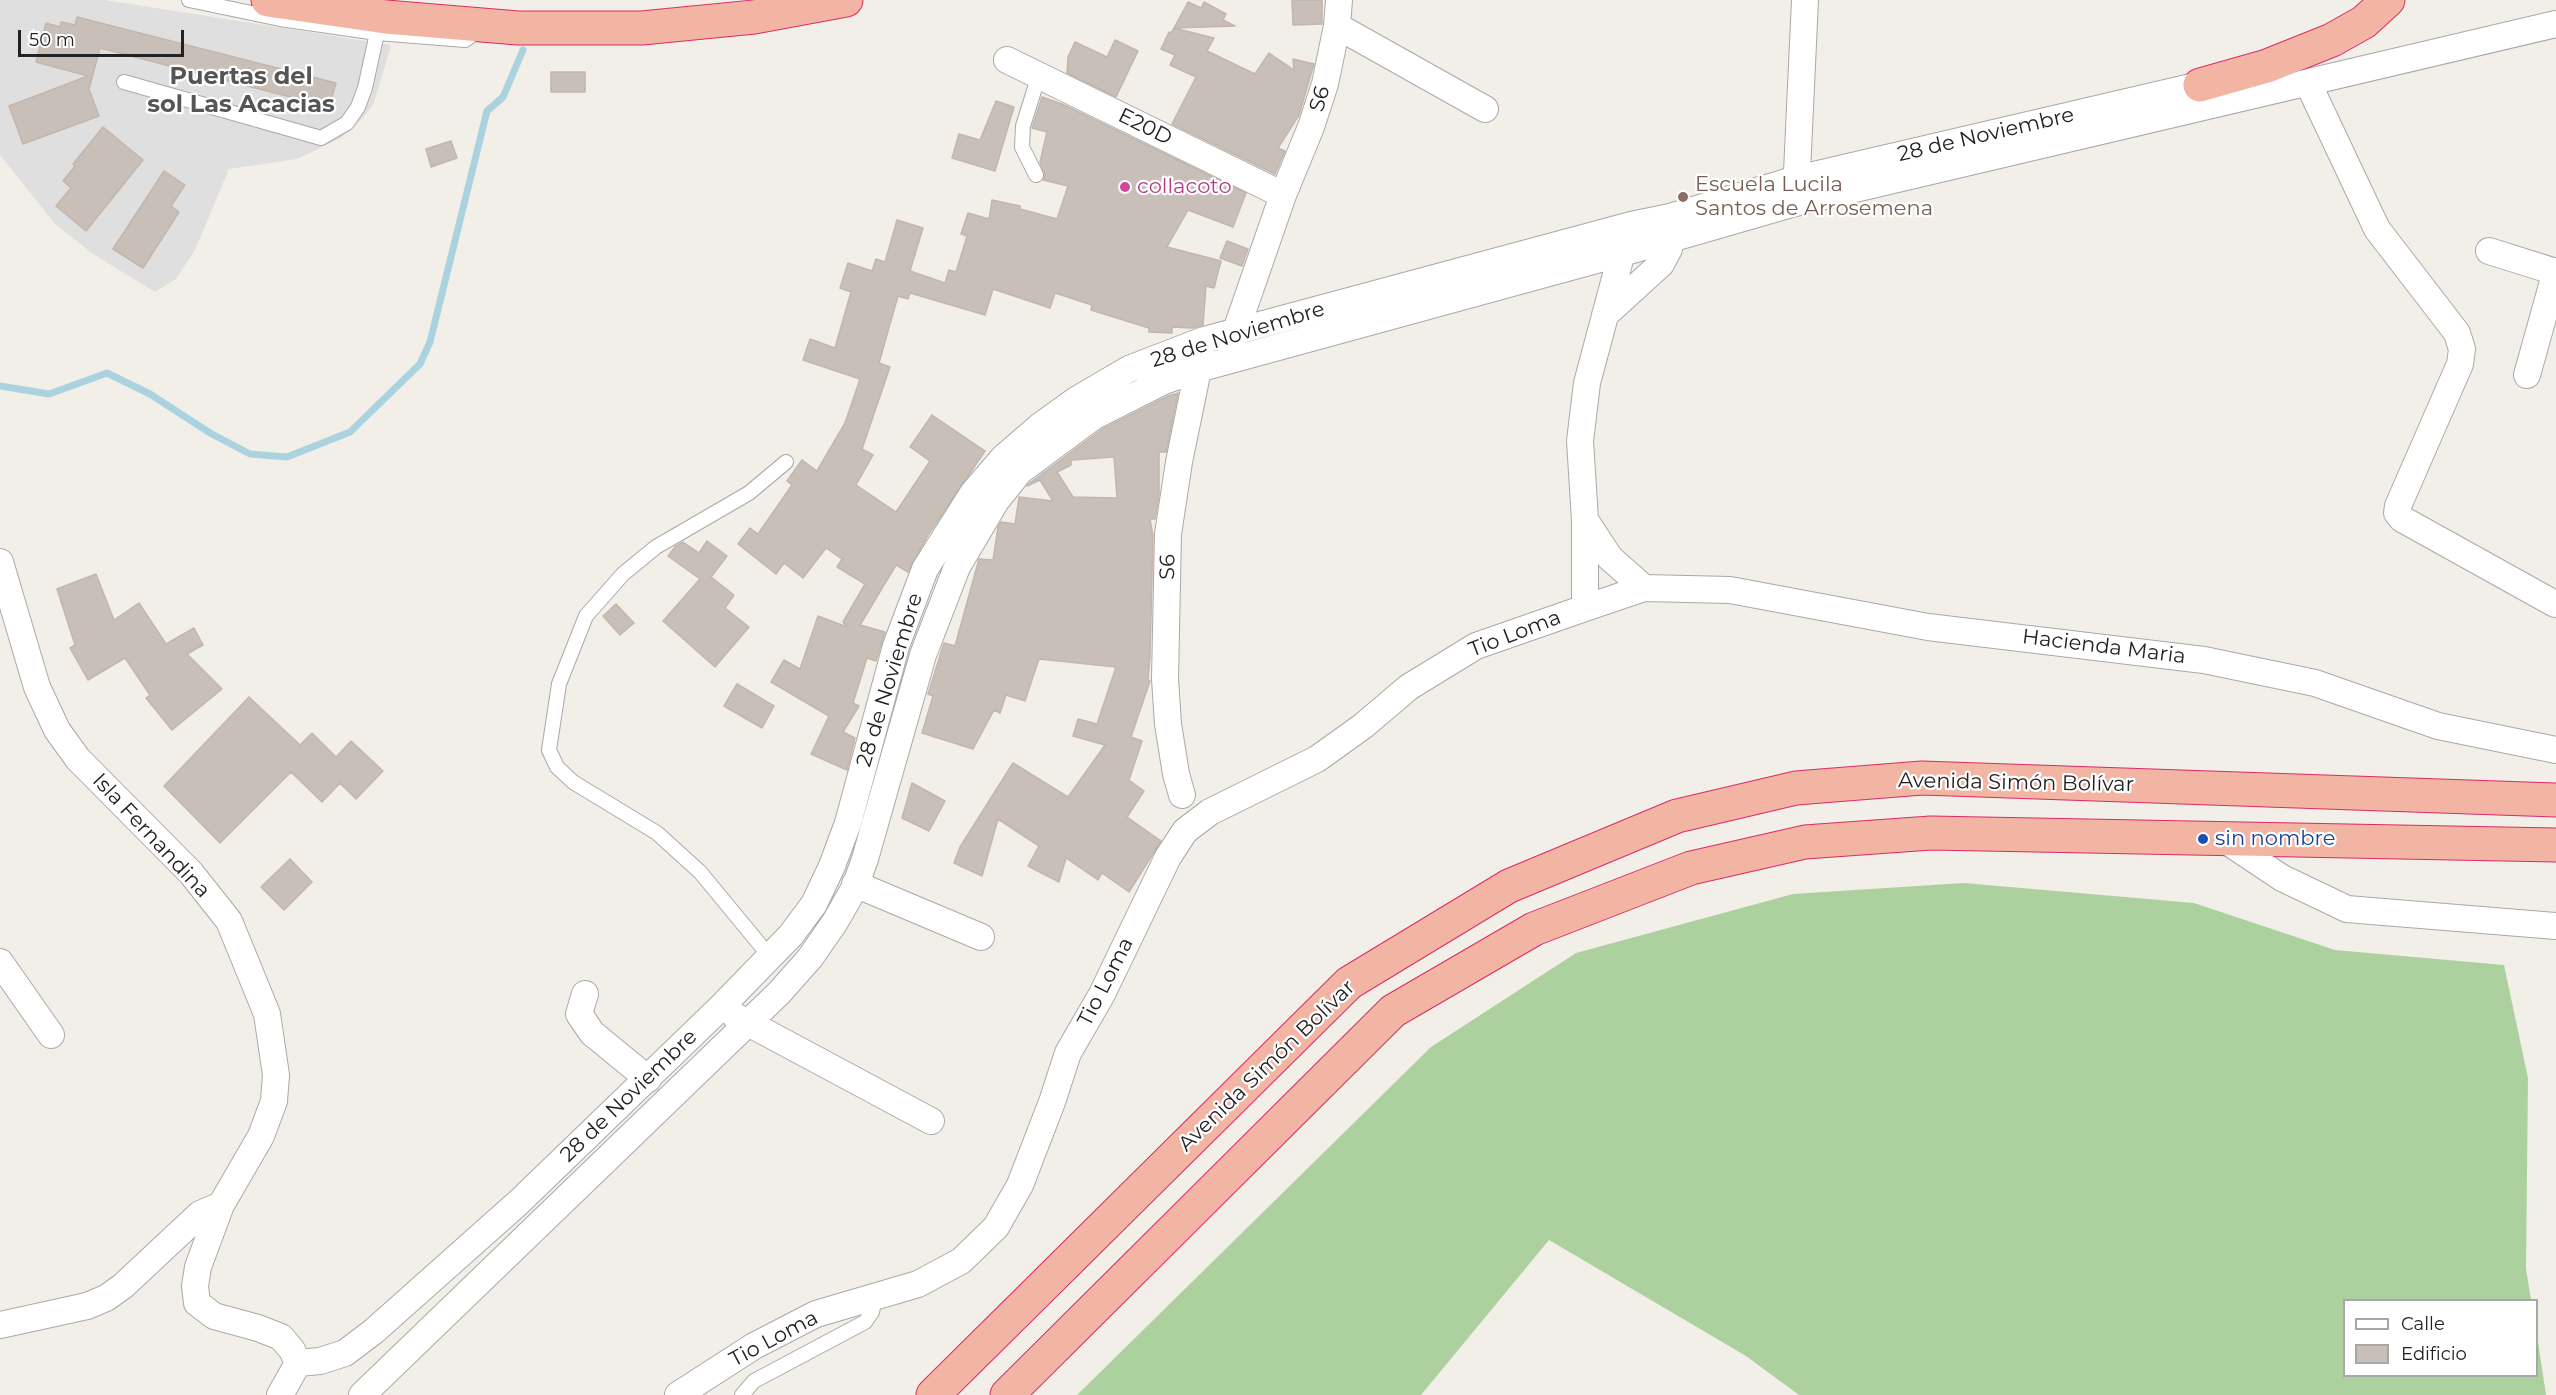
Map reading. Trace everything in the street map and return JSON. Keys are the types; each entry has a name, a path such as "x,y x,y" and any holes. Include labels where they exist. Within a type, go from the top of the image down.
{"highway":[{"path":"268,0 386,17 518,28 642,28 754,17 846,0"},
{"path":"2199,85 2267,66 2332,40 2364,22 2388,0"},
{"name":"Avenida Simón Bolívar","path":"933,1395 1349,983 1509,885 1677,816 1796,788 1922,778 2556,800"},
{"path":"1007,1395 1392,1011 1534,929 1691,868 1805,842 1931,833 2556,845"}],"street":[{"name":"S6","path":"1225,363 1283,195 1311,127 1324,84 1337,26 1338,0"},
{"path":"1805,0 1796,191 2308,83 2556,24"},
{"path":"1337,26 1485,109"},
{"name":"E20D","path":"1007,60 1283,195"},
{"path":"2308,83 2377,229 2457,333 2462,349 2460,364 2398,506 2397,513 2402,519 2555,604"},
{"name":"28 de Noviembre","path":"298,1363 320,1361 345,1353 374,1331 519,1202 771,958 814,904 832,866 848,823 896,646 925,569 973,493 1004,457 1040,426 1076,400 1129,369 1204,340 1631,225 1670,228 1796,191 2199,85 2267,91"},
{"path":"1586,608 1585,520 1580,441 1587,383 1631,225"},
{"path":"362,1395 748,1024 810,958 835,922 855,884 875,830 923,655 940,606 957,567 996,501 1020,471 1093,417 1164,381 1198,369 1623,253 1670,228"},
{"path":"1605,315 1661,264 1669,249 1670,228"},
{"path":"2489,251 2556,272 2527,375"},
{"name":"S6","path":"1182,795 1176,774 1168,724 1165,679 1168,534 1204,340"},
{"path":"1585,520 1610,558 1644,588"},
{"name":"Isla Fernandina","path":"0,562 37,687 57,729 78,759 191,873 229,921 267,1014 276,1075 274,1101 261,1136 221,1205 198,1268 195,1286 197,1303 214,1316 281,1337 292,1350 298,1363"},
{"name":"Hacienda Maria","path":"1586,608 1644,588 1730,590 1928,627 2204,660 2315,683 2439,726 2556,750"},
{"name":"Tio Loma","path":"678,1395 754,1346 816,1314 918,1284 961,1261 996,1227 1020,1185 1068,1053 1102,994 1168,857 1185,831 1210,812 1317,759 1363,726 1409,687 1476,646 1586,608"},
{"path":"2225,840 2283,878 2347,909 2556,926"},
{"path":"855,884 981,937"},
{"path":"0,962 51,1035"},
{"path":"585,994 579,1014 592,1033 648,1079"},
{"path":"722,1007 748,1024 931,1120"},
{"path":"519,1202 538,1225"},
{"path":"0,1325 87,1306 106,1298 123,1286 200,1214 221,1205"},
{"path":"280,1395 298,1363"}],"lane":[{"path":"189,0 280,19 377,33 465,40 485,25"},
{"path":"123,82 321,138 346,123 358,107 365,88 377,33"},
{"path":"1036,175 1022,147 1023,126 1038,75"},
{"path":"771,958 700,872 657,833 573,782 556,767 549,750 559,684 586,616 623,574 656,547 749,494 786,462"},
{"path":"742,1395 754,1381 865,1322 872,1312 875,1298"}],"shaded area":[{"name":"Puertas del sol Las Acacias","path":"0,0 105,0 391,45 374,103 363,118 341,138 297,159 229,169 195,250 176,279 155,292 93,254 55,224 0,155"}],"green space":[{"path":"1964,883 2194,903 2335,950 2504,965 2528,1078 2526,1269 2531,1299 2343,1299 2343,1377 2538,1377 2538,1342 2546,1395 1799,1395 1746,1356 1549,1240 1421,1395 1077,1395 1431,1047 1576,953 1793,894"}],"building":[{"path":"1292,0 1322,0 1322,24 1293,25"},
{"path":"1188,2 1201,8 1204,2 1226,14 1223,20 1235,26 1174,28"},
{"path":"77,17 336,83 329,107 100,48 89,89 99,116 23,144 9,106 88,76 36,62 46,23 60,27 61,22 75,25"},
{"path":"1174,28 1214,38 1207,51 1255,74 1269,53 1294,70 1293,59 1314,64 1299,115 1278,148 1285,151 1275,174 1172,124 1196,77 1170,65 1175,55 1161,49 1169,32 1171,33"},
{"path":"1115,40 1138,51 1116,97 1067,73 1068,57 1075,42 1107,57"},
{"path":"551,72 585,72 585,92 551,92"},
{"path":"1042,97 1062,104 1246,193 1233,227 1188,210 1167,247 1221,261 1214,288 1206,286 1203,325 1192,328 1172,327 1172,333 1149,332 1149,328 1091,310 1092,305 1055,293 1050,308 993,289 985,315 910,293 908,299 898,296 879,363 890,367 862,449 873,455 856,485 896,512 930,461 910,447 932,415 985,451 928,535 908,572 896,565 860,625 885,632 876,661 867,658 853,703 859,706 843,732 855,738 847,770 811,754 829,716 771,682 784,660 800,669 818,616 847,627 843,622 865,584 837,567 842,559 826,548 803,578 784,563 776,574 738,544 750,528 758,534 792,485 787,481 802,460 817,471 845,423 860,379 803,360 810,339 835,348 851,292 840,288 848,263 872,271 876,259 885,262 897,220 923,228 910,271 945,283 949,270 956,272 967,236 961,234 968,213 989,219 992,200 1020,206 1020,209 1057,219 1068,186 1043,180 1045,175 1040,162 1047,132 1032,128"},
{"path":"996,101 1014,107 995,171 952,158 959,134 980,140"},
{"path":"103,127 143,160 86,231 56,206 71,188 63,181 75,166 73,164"},
{"path":"451,141 457,158 431,167 426,149"},
{"path":"164,171 185,185 171,206 179,212 143,268 113,249"},
{"path":"1227,241 1248,249 1242,266 1220,258"},
{"path":"1178,393 1166,452 1159,452 1159,495 1155,519 1150,519 1153,536 1148,680 1150,681 1131,737 1142,741 1129,780 1144,791 1127,817 1161,841 1129,892 1102,873 1098,880 1066,858 1059,882 1028,866 1039,846 998,819 982,876 954,863 960,847 1013,763 1068,797 1105,745 1073,736 1078,719 1097,724 1116,667 1039,659 1025,701 1006,695 1000,713 994,710 973,749 922,733 933,696 928,694 944,643 955,646 979,559 993,560 998,527 1001,522 1015,524 1019,497 1053,501 1040,480 1027,486 1101,430","holes":["1114,457 1117,498 1073,497 1057,472 1071,465 1071,460"]},
{"path":"707,541 727,556 711,577 734,595 725,608 749,627 715,667 663,621 700,579 668,556 675,547 683,542 699,553"},
{"path":"96,574 114,620 139,603 166,644 194,628 203,645 187,654 222,689 172,730 146,698 150,695 125,658 88,680 70,648 75,645 57,589"},
{"path":"616,604 634,623 620,635 603,616"},
{"path":"737,684 774,706 762,728 724,706"},
{"path":"249,697 300,745 312,733 336,757 351,741 383,771 356,799 340,783 322,802 291,772 220,843 164,786"},
{"path":"912,783 945,801 929,831 902,818"},
{"path":"290,859 312,882 284,910 261,887"}],"waterway":[{"path":"0,386 49,394 107,373 150,394 210,433 250,454 287,457 350,432 420,364 430,342 487,111 503,97 523,50"}],"place":[{"name":"collacoto","path":"1125,187"},
{"name":"Escuela Lucila Santos de Arrosemena","path":"1683,197"},
{"name":"sin nombre","path":"2203,839"}],"district":[{"name":"Puertas del sol Las Acacias","path":"241,91"}]}
